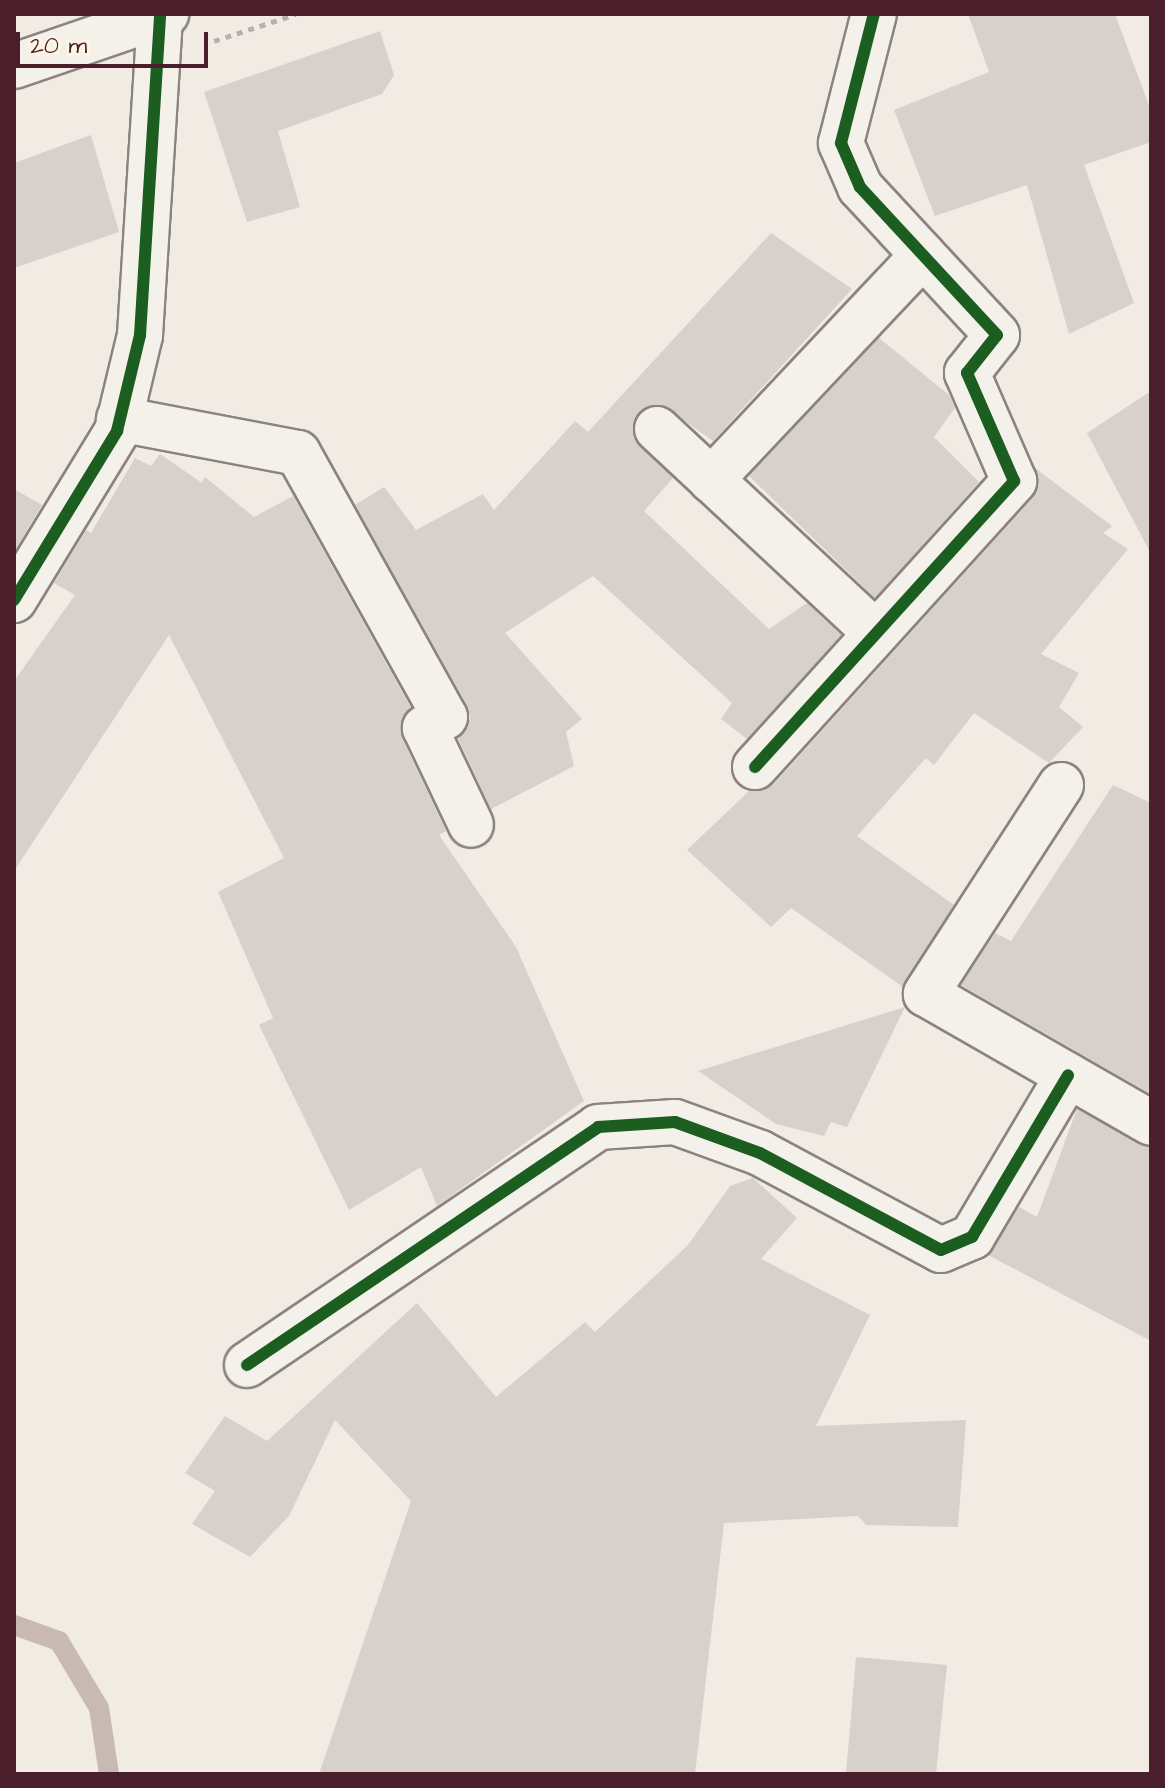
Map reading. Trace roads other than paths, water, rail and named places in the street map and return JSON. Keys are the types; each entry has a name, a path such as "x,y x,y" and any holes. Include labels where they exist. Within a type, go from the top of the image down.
{"main road":[{"path":"755,767 1014,481 967,373 997,335 860,187 841,143 874,14"},
{"path":"14,66 163,15 140,335 119,419 49,552 14,600"},
{"path":"711,480 923,255"},
{"path":"119,419 298,453 445,717 425,728 471,825"},
{"path":"657,429 876,633"},
{"path":"1061,785 926,994 1151,1123"},
{"path":"247,1365 598,1127 675,1122 746,1148 941,1250 972,1237 1068,1075"}],"waterway":[{"path":"14,1625 59,1641 99,1708 109,1774"}]}
